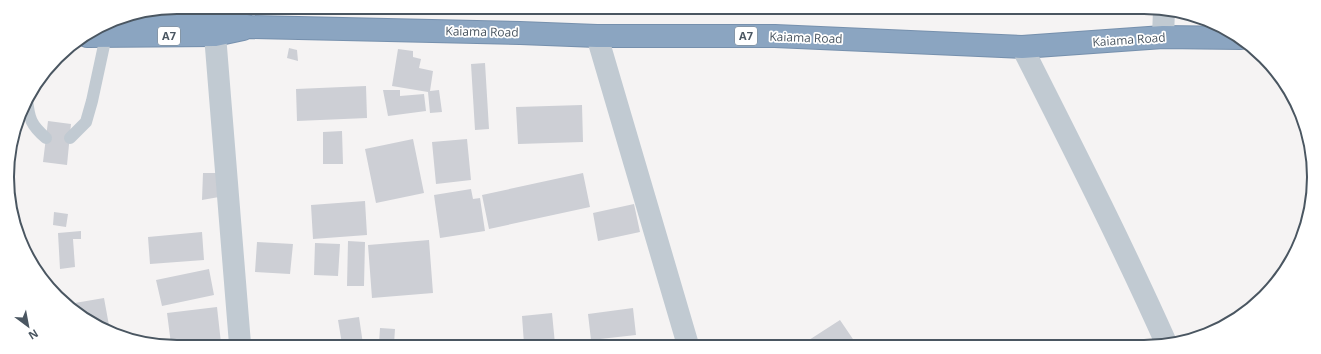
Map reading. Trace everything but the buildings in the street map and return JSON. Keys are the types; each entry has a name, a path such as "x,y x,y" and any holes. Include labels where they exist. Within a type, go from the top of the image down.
{"highway":[{"name":"Kaiama Road","path":"141,18 216,19 250,27 598,36 775,36 1022,48 1164,37 1229,38"},
{"name":"Kaiama Road","path":"96,36 215,35 250,27"}],"street":[{"path":"1164,15 1164,37"},
{"path":"215,35 240,340"},
{"path":"598,36 687,340"},
{"path":"1022,48 1099,199 1164,339"}],"lane":[{"path":"70,138 86,122 92,101 96,36"},
{"path":"28,110 35,128 46,138"}]}
